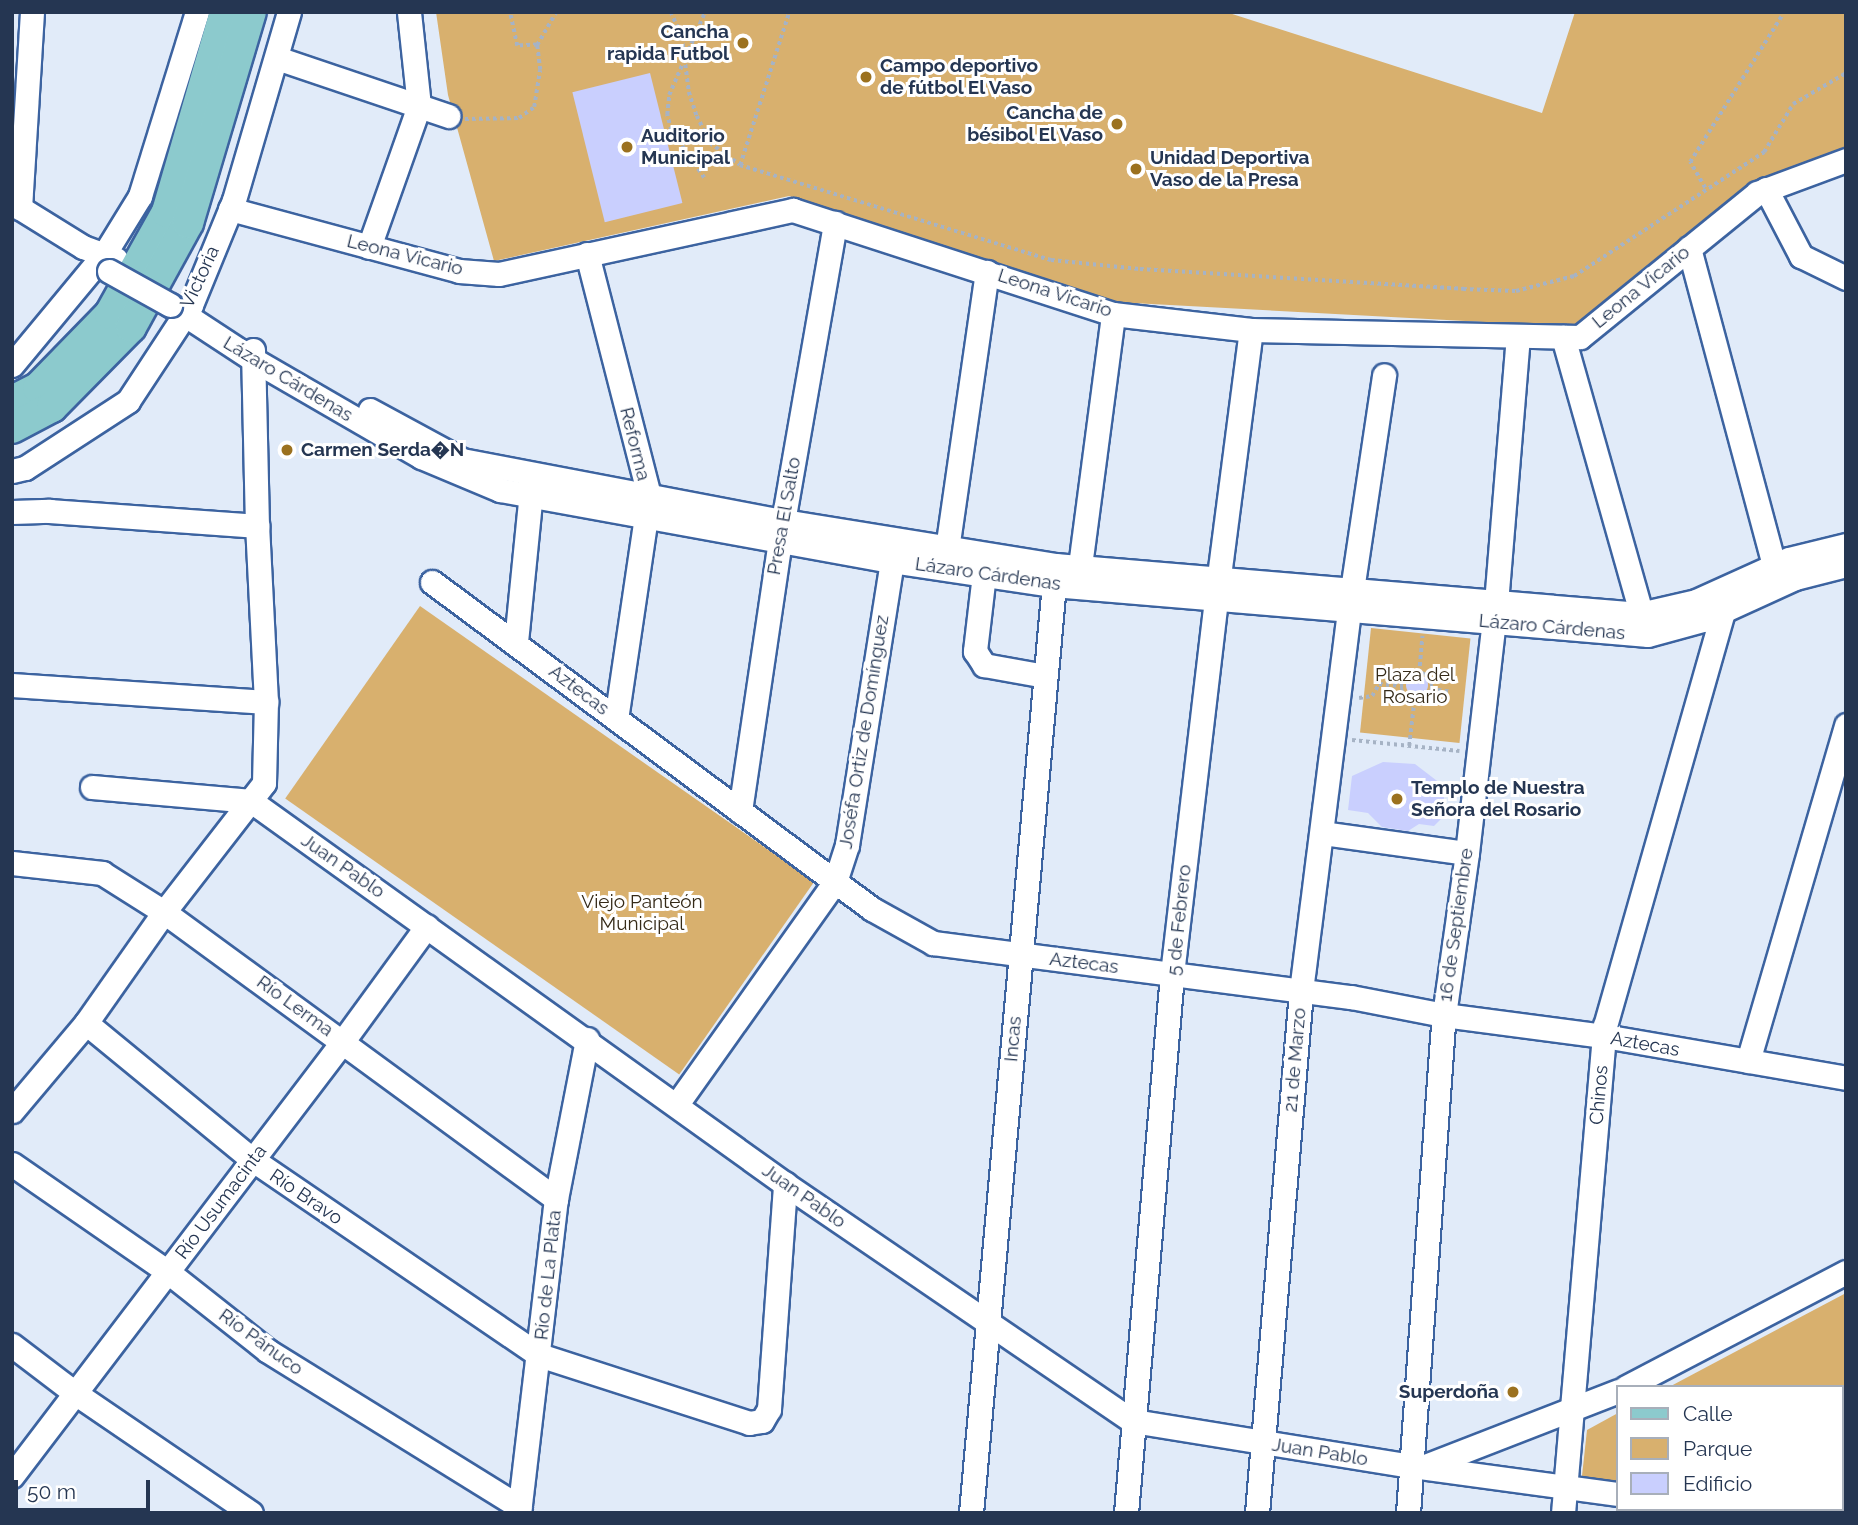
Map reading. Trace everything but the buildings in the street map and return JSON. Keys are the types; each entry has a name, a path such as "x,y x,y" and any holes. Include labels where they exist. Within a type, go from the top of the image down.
{"main road":[{"path":"12,401 38,388 110,314 167,212 225,12"},
{"path":"12,428 52,407 131,327 188,223 251,12"}],"street":[{"path":"16,206 32,12"},
{"path":"12,365 103,259 140,196 197,12"},
{"name":"Victoria","path":"12,471 25,468 128,401 230,209 289,12"},
{"path":"369,247 419,106 409,12"},
{"path":"277,58 448,116"},
{"name":"Leona Vicario","path":"230,209 459,271 499,274 793,210 1113,314 1251,330 1518,338 1580,337 1757,193 1846,160"},
{"path":"1766,190 1801,256 1846,278"},
{"name":"Lázaro Cárdenas","path":"16,206 180,305 421,457 500,491 531,486 894,550 984,574 1054,575 1644,624 1703,620 1726,598 1846,545"},
{"name":"Presa El Salto","path":"740,811 781,530 835,223"},
{"path":"1689,248 1776,575"},
{"name":"Reforma","path":"587,254 646,506 616,719"},
{"path":"947,549 987,272"},
{"path":"1079,577 1113,314"},
{"name":"5 de Febrero","path":"1126,1513 1172,974 1217,589 1251,330"},
{"path":"1563,337 1644,624"},
{"name":"16 de Septiembre","path":"1408,1513 1416,1466 1444,1015 1467,853 1494,612 1518,338"},
{"path":"12,1111 86,1023 164,912 264,783 265,702 257,526 254,352"},
{"name":"21 de Marzo","path":"1257,1513 1301,991 1351,600 1384,374"},
{"path":"516,642 531,486"},
{"path":"12,512 50,511 257,526"},
{"name":"Lázaro Cárdenas","path":"894,550 947,549 1054,575"},
{"name":"Joséfa Ortiz de Domínguez","path":"677,1104 835,881 847,845 894,550"},
{"name":"Lázaro Cárdenas","path":"1776,575 1795,578 1846,565"},
{"path":"984,574 975,651 984,665 1045,676"},
{"name":"Incas","path":"971,1513 1054,575"},
{"name":"Aztecas","path":"432,582 872,909 933,943 1301,991 1444,1015 1605,1036 1846,1078"},
{"name":"Chinos","path":"1563,1513 1569,1411 1605,1036 1726,598"},
{"path":"12,685 265,702"},
{"path":"1748,1061 1846,725"},
{"path":"92,787 251,801"},
{"name":"Juan Pablo","path":"251,801 785,1184 1133,1421 1261,1443 1616,1494"},
{"path":"1322,833 1467,853"},
{"name":"Río Lerma","path":"12,863 102,873 164,912 556,1199"},
{"name":"Río Usumacinta","path":"12,1476 343,1041 427,926"},
{"name":"Río Bravo","path":"86,1023 253,1160 539,1355 749,1423 762,1421 769,1409 785,1184"},
{"name":"Río de La Plata","path":"519,1510 556,1199 587,1040"},
{"name":"Río Pánuco","path":"12,1164 168,1272 268,1351 519,1510"},
{"path":"1630,1385 1846,1272"},
{"path":"12,1345 75,1393 251,1513"},
{"path":"1416,1466 1616,1392"}],"path":[{"path":"510,12 517,46 537,46"},
{"path":"448,116 474,120 519,118 534,107 539,90 537,46 556,12"},
{"path":"671,12 682,37 689,92 710,143 740,165 1051,260 1140,270 1516,291 1574,275 1764,152 1793,104 1846,72"},
{"path":"704,178 671,130 667,115 669,95 705,12"},
{"path":"740,165 789,12"},
{"path":"1705,188 1690,162 1784,12"},
{"path":"1419,673 1422,632 1431,632"},
{"path":"1419,673 1427,677 1431,689 1426,699 1414,702 1404,695 1402,687 1405,677 1419,673"},
{"path":"1339,695 1365,699 1372,696 1380,684 1402,687"},
{"path":"1431,689 1452,692"},
{"path":"1409,746 1414,702"},
{"path":"1334,737 1463,752 1469,743 1480,738"}],"green space":[{"name":"Unidad Deportiva Vaso de la Presa","path":"436,12 1226,12 1542,113 1575,12 1846,12 1846,153 1762,185 1579,327 1114,302 789,196 494,261 448,95"},
{"name":"Viejo Panteón Municipal","path":"420,606 814,882 679,1074 285,799"},
{"name":"Plaza del Rosario","path":"1371,628 1470,638 1459,743 1360,732"},
{"path":"1846,1293 1846,1513 1818,1511 1844,1511 1844,1385 1673,1385"},
{"path":"1616,1414 1616,1482 1582,1476 1587,1430"}],"place":[{"name":"Cancha rapida Futbol","path":"743,43"},
{"name":"Campo deportivo de fútbol El Vaso","path":"866,77"},
{"name":"Cancha de bésibol El Vaso","path":"1117,124"},
{"name":"Auditorio Municipal","path":"627,147"},
{"name":"Unidad Deportiva Vaso de la Presa","path":"1136,169"},
{"name":"Carmen Serda�N","path":"287,450"},
{"name":"Templo de Nuestra Señora del Rosario","path":"1397,799"},
{"name":"Superdoña","path":"1513,1392"}]}
